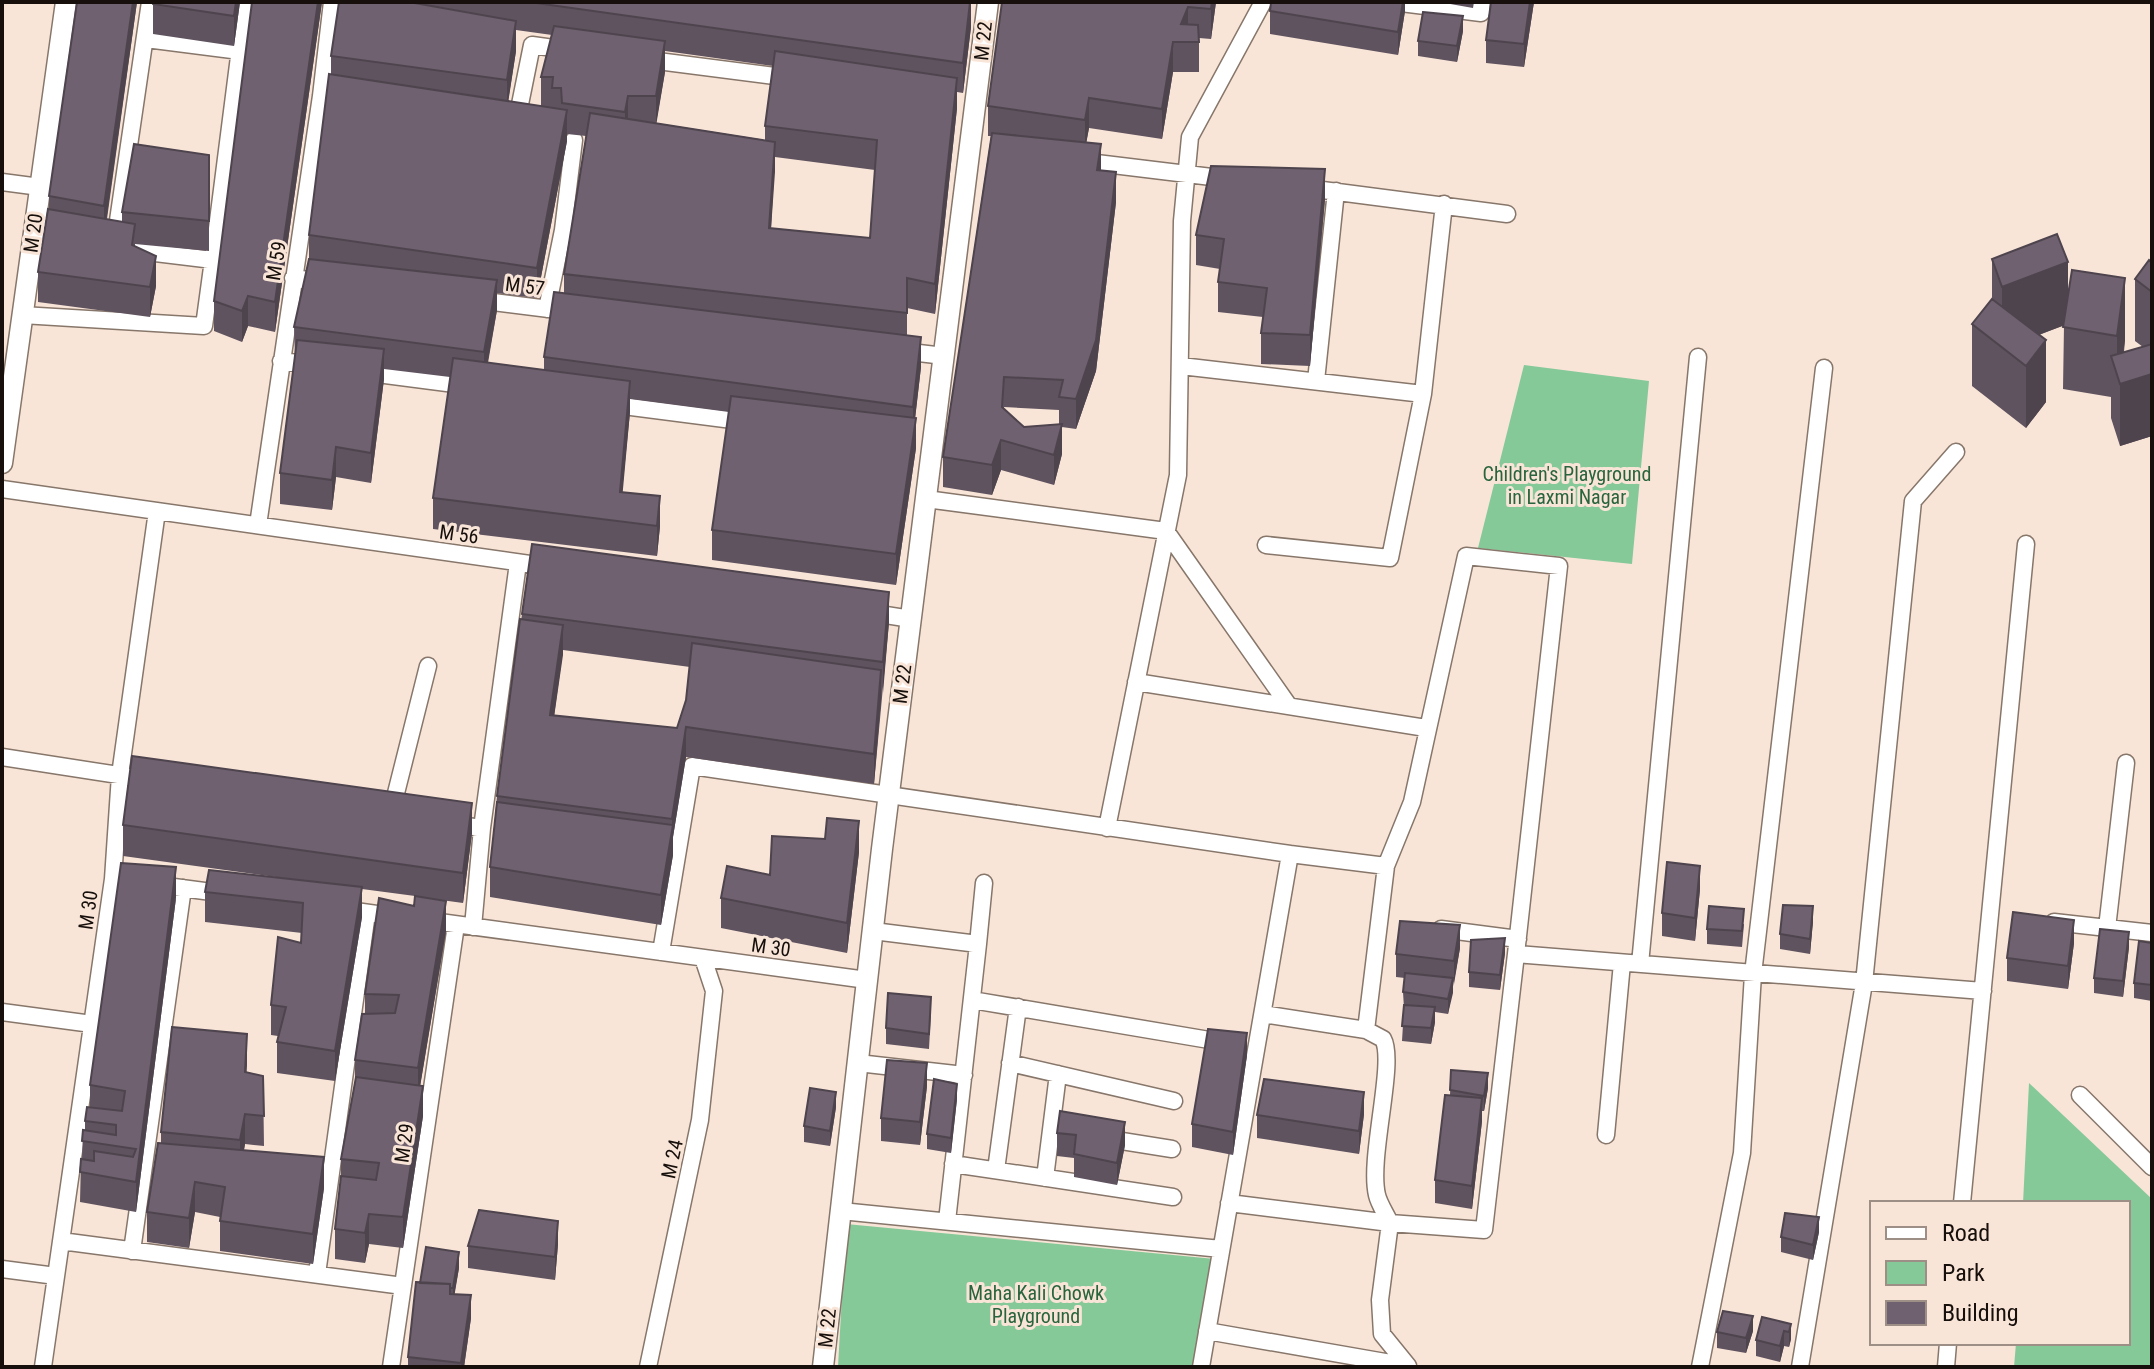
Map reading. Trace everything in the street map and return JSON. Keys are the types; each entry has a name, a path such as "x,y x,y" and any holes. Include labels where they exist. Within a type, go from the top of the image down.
{"street":[{"name":"M 20","path":"2,463 9,357 40,234 40,187 66,2"},
{"path":"150,2 134,167 108,246 213,260"},
{"path":"22,315 204,326 213,260 216,181 246,2"},
{"path":"1107,828 1178,475 1182,221 1190,137 1263,2"},
{"path":"1393,2 1481,13 1482,2"},
{"name":"M 59","path":"258,525 293,278 329,98 336,10"},
{"name":"M 22","path":"823,1367 926,499 924,445 944,356 978,152 969,100 981,12"},
{"path":"146,39 240,51"},
{"path":"500,127 515,130 524,44 578,51"},
{"path":"624,57 808,80"},
{"path":"547,309 563,230 574,140"},
{"path":"1062,159 1247,181"},
{"path":"2,182 40,187"},
{"path":"1292,186 1507,214"},
{"path":"1316,381 1336,191"},
{"path":"1266,545 1390,558 1423,394 1444,204"},
{"path":"293,278 340,284"},
{"name":"M 57","path":"467,299 594,314"},
{"path":"877,349 944,356"},
{"path":"1640,964 1698,357"},
{"path":"281,361 490,388"},
{"path":"1181,366 1423,394"},
{"path":"1700,1367 1742,1153 1753,974 1824,368"},
{"path":"585,401 758,423"},
{"path":"1800,1367 1864,983 1913,501 1956,452"},
{"name":"M 56","path":"2,489 565,569"},
{"path":"926,499 1166,531 1289,706"},
{"path":"113,879 120,775 157,511"},
{"path":"1962,1201 1983,991 1998,915 2026,544"},
{"path":"1229,1203 1390,1223 1484,1230 1559,566 1466,556 1412,802 1386,866 1388,923 1366,1030"},
{"name":"M 29","path":"391,1367 482,828 518,563"},
{"path":"848,610 911,619"},
{"path":"390,815 428,666"},
{"path":"1136,682 1426,728"},
{"path":"2,757 165,782"},
{"path":"2107,928 2126,763"},
{"path":"661,952 692,766 1386,866"},
{"path":"436,821 482,828"},
{"path":"1201,1367 1229,1203 1256,1088 1256,1048 1290,854"},
{"name":"M 30","path":"43,1367 113,879 244,896"},
{"path":"947,1221 984,883"},
{"path":"132,1251 154,1165 183,888"},
{"name":"M 30","path":"321,907 867,980"},
{"path":"317,1274 322,1184 367,913"},
{"path":"2034,919 2152,933"},
{"path":"1426,927 1622,963 1983,991"},
{"path":"873,931 978,944"},
{"name":"M 24","path":"648,1367 700,1120 714,991 703,958"},
{"path":"1606,1135 1622,963"},
{"path":"972,1000 1256,1048"},
{"path":"996,1170 1018,1007"},
{"path":"2,1012 92,1024"},
{"path":"1263,1014 1366,1030 1386,1044 1373,1103 1377,1194 1390,1223 1380,1300 1382,1334 1409,1367"},
{"path":"858,1063 964,1075"},
{"path":"1010,1063 1174,1101"},
{"path":"1045,1178 1058,1074"},
{"path":"2080,1095 2152,1167"},
{"path":"1051,1126 1172,1149"},
{"path":"953,1164 1173,1197"},
{"path":"841,1211 1221,1249"},
{"path":"61,1241 403,1286"},
{"path":"2,1269 56,1276"},
{"path":"1207,1331 1409,1367"},
{"path":"1946,1367 1948,1345"}],"green space":[{"name":"Children's Playground in Laxmi Nagar","path":"1524,365 1649,381 1632,564 1478,548"},
{"path":"2029,1083 2152,1199 2152,1367 2014,1367 2016,1345 2130,1345 2130,1201 2023,1201"},
{"name":"Maha Kali Chowk Playground","path":"846,1224 1215,1259 1195,1367 838,1367"}],"building":[{"path":"77,2 133,2 104,206 49,196"},
{"path":"153,2 236,2 234,16"},
{"path":"252,2 318,2 275,302 248,296 242,311 214,301"},
{"path":"339,2 409,2 516,21 507,80 331,56"},
{"path":"529,2 970,2 963,63"},
{"path":"1002,2 1212,2 1211,9 1188,7 1181,24 1198,25 1199,42 1173,42 1162,109 1089,98 1085,120 988,106"},
{"path":"1403,2 1398,32 1270,11 1271,3"},
{"path":"1491,2 1530,2 1524,44 1486,40"},
{"path":"1423,12 1463,16 1457,46 1418,41"},
{"path":"554,26 665,41 656,96 628,96 625,112 562,103 561,88 552,88 553,77 541,77"},
{"path":"775,51 957,78 935,284 907,278 907,313 564,274 590,113 775,142 769,228 870,238 877,140 765,126"},
{"path":"329,74 567,110 537,268 309,235"},
{"path":"992,133 1101,144 1097,170 1116,172 1096,340 1076,399 1059,397 1063,380 1004,377 1002,407 1024,427 1062,424 1054,455 1001,440 992,465 943,457"},
{"path":"134,144 209,155 209,221 122,212"},
{"path":"1211,166 1325,169 1310,335 1261,333 1267,288 1218,282 1224,239 1196,235"},
{"path":"48,209 135,224 132,245 156,256 150,287 38,272"},
{"path":"2057,234 2068,262 2002,287 1992,259"},
{"path":"309,259 497,280 484,352 294,327"},
{"path":"2149,260 2152,263 2152,292 2135,279"},
{"path":"2072,270 2125,278 2117,336 2063,327"},
{"path":"554,292 921,337 913,407 544,357"},
{"path":"1992,299 2046,340 2026,366 1972,324"},
{"path":"297,340 384,349 371,453 336,447 332,480 280,473"},
{"path":"2152,344 2152,374 2120,384 2111,356"},
{"path":"453,358 630,381 620,492 660,496 657,526 433,498"},
{"path":"731,396 916,418 896,554 712,530"},
{"path":"532,544 889,592 883,662 522,614"},
{"path":"520,619 563,625 550,715 677,728 686,700 692,643 881,670 874,754 686,727 672,819 497,796"},
{"path":"132,756 472,803 463,873 123,825"},
{"path":"497,802 673,825 661,895 490,867"},
{"path":"827,818 859,821 847,923 721,898 727,866 770,875 772,836 825,839"},
{"path":"1667,862 1700,866 1695,918 1662,913"},
{"path":"121,863 176,867 136,1182 80,1172 81,1159 94,1161 94,1151 133,1157 136,1149 82,1141 83,1130 116,1135 116,1125 85,1121 87,1107 122,1111 125,1091 90,1085"},
{"path":"209,870 362,887 335,1051 277,1042 286,1007 271,1005 278,937 301,943 303,903 205,892"},
{"path":"415,896 446,901 418,1068 355,1060 362,1014 395,1013 399,995 365,994 379,898 414,906"},
{"path":"1783,905 1813,906 1810,939 1780,934"},
{"path":"1709,906 1744,909 1742,931 1707,929"},
{"path":"2013,912 2074,920 2068,966 2007,958"},
{"path":"1400,921 1460,925 1454,961 1396,954"},
{"path":"2100,929 2129,932 2123,981 2094,978"},
{"path":"1505,938 1500,975 1469,972 1471,940"},
{"path":"2139,941 2152,943 2152,985 2134,983"},
{"path":"1405,973 1453,978 1448,999 1403,992"},
{"path":"888,993 931,997 929,1034 886,1028"},
{"path":"1404,1005 1435,1007 1431,1028 1402,1026"},
{"path":"172,1027 247,1034 245,1072 263,1076 264,1116 245,1114 240,1140 161,1132"},
{"path":"1208,1029 1247,1033 1233,1132 1192,1124"},
{"path":"887,1060 927,1063 920,1122 881,1118"},
{"path":"1451,1070 1488,1073 1484,1096 1450,1090"},
{"path":"356,1077 423,1086 403,1217 369,1214 365,1233 335,1229 341,1176 376,1180 379,1163 341,1159"},
{"path":"934,1079 957,1084 951,1138 927,1134"},
{"path":"1264,1079 1364,1092 1359,1131 1257,1115"},
{"path":"810,1088 836,1092 830,1131 804,1126"},
{"path":"1445,1095 1482,1098 1472,1186 1435,1180"},
{"path":"1060,1111 1125,1122 1117,1163 1074,1154 1076,1135 1057,1133"},
{"path":"158,1143 324,1157 313,1234 220,1221 225,1187 195,1182 189,1218 147,1212"},
{"path":"479,1210 558,1221 555,1257 468,1246"},
{"path":"1785,1213 1819,1217 1813,1245 1781,1237"},
{"path":"426,1247 459,1252 453,1288 450,1284 420,1283"},
{"path":"416,1282 450,1284 450,1294 471,1295 461,1363 408,1357"},
{"path":"1723,1311 1753,1316 1746,1338 1717,1332"},
{"path":"1762,1317 1791,1324 1789,1332 1784,1331 1780,1346 1756,1340"}]}
